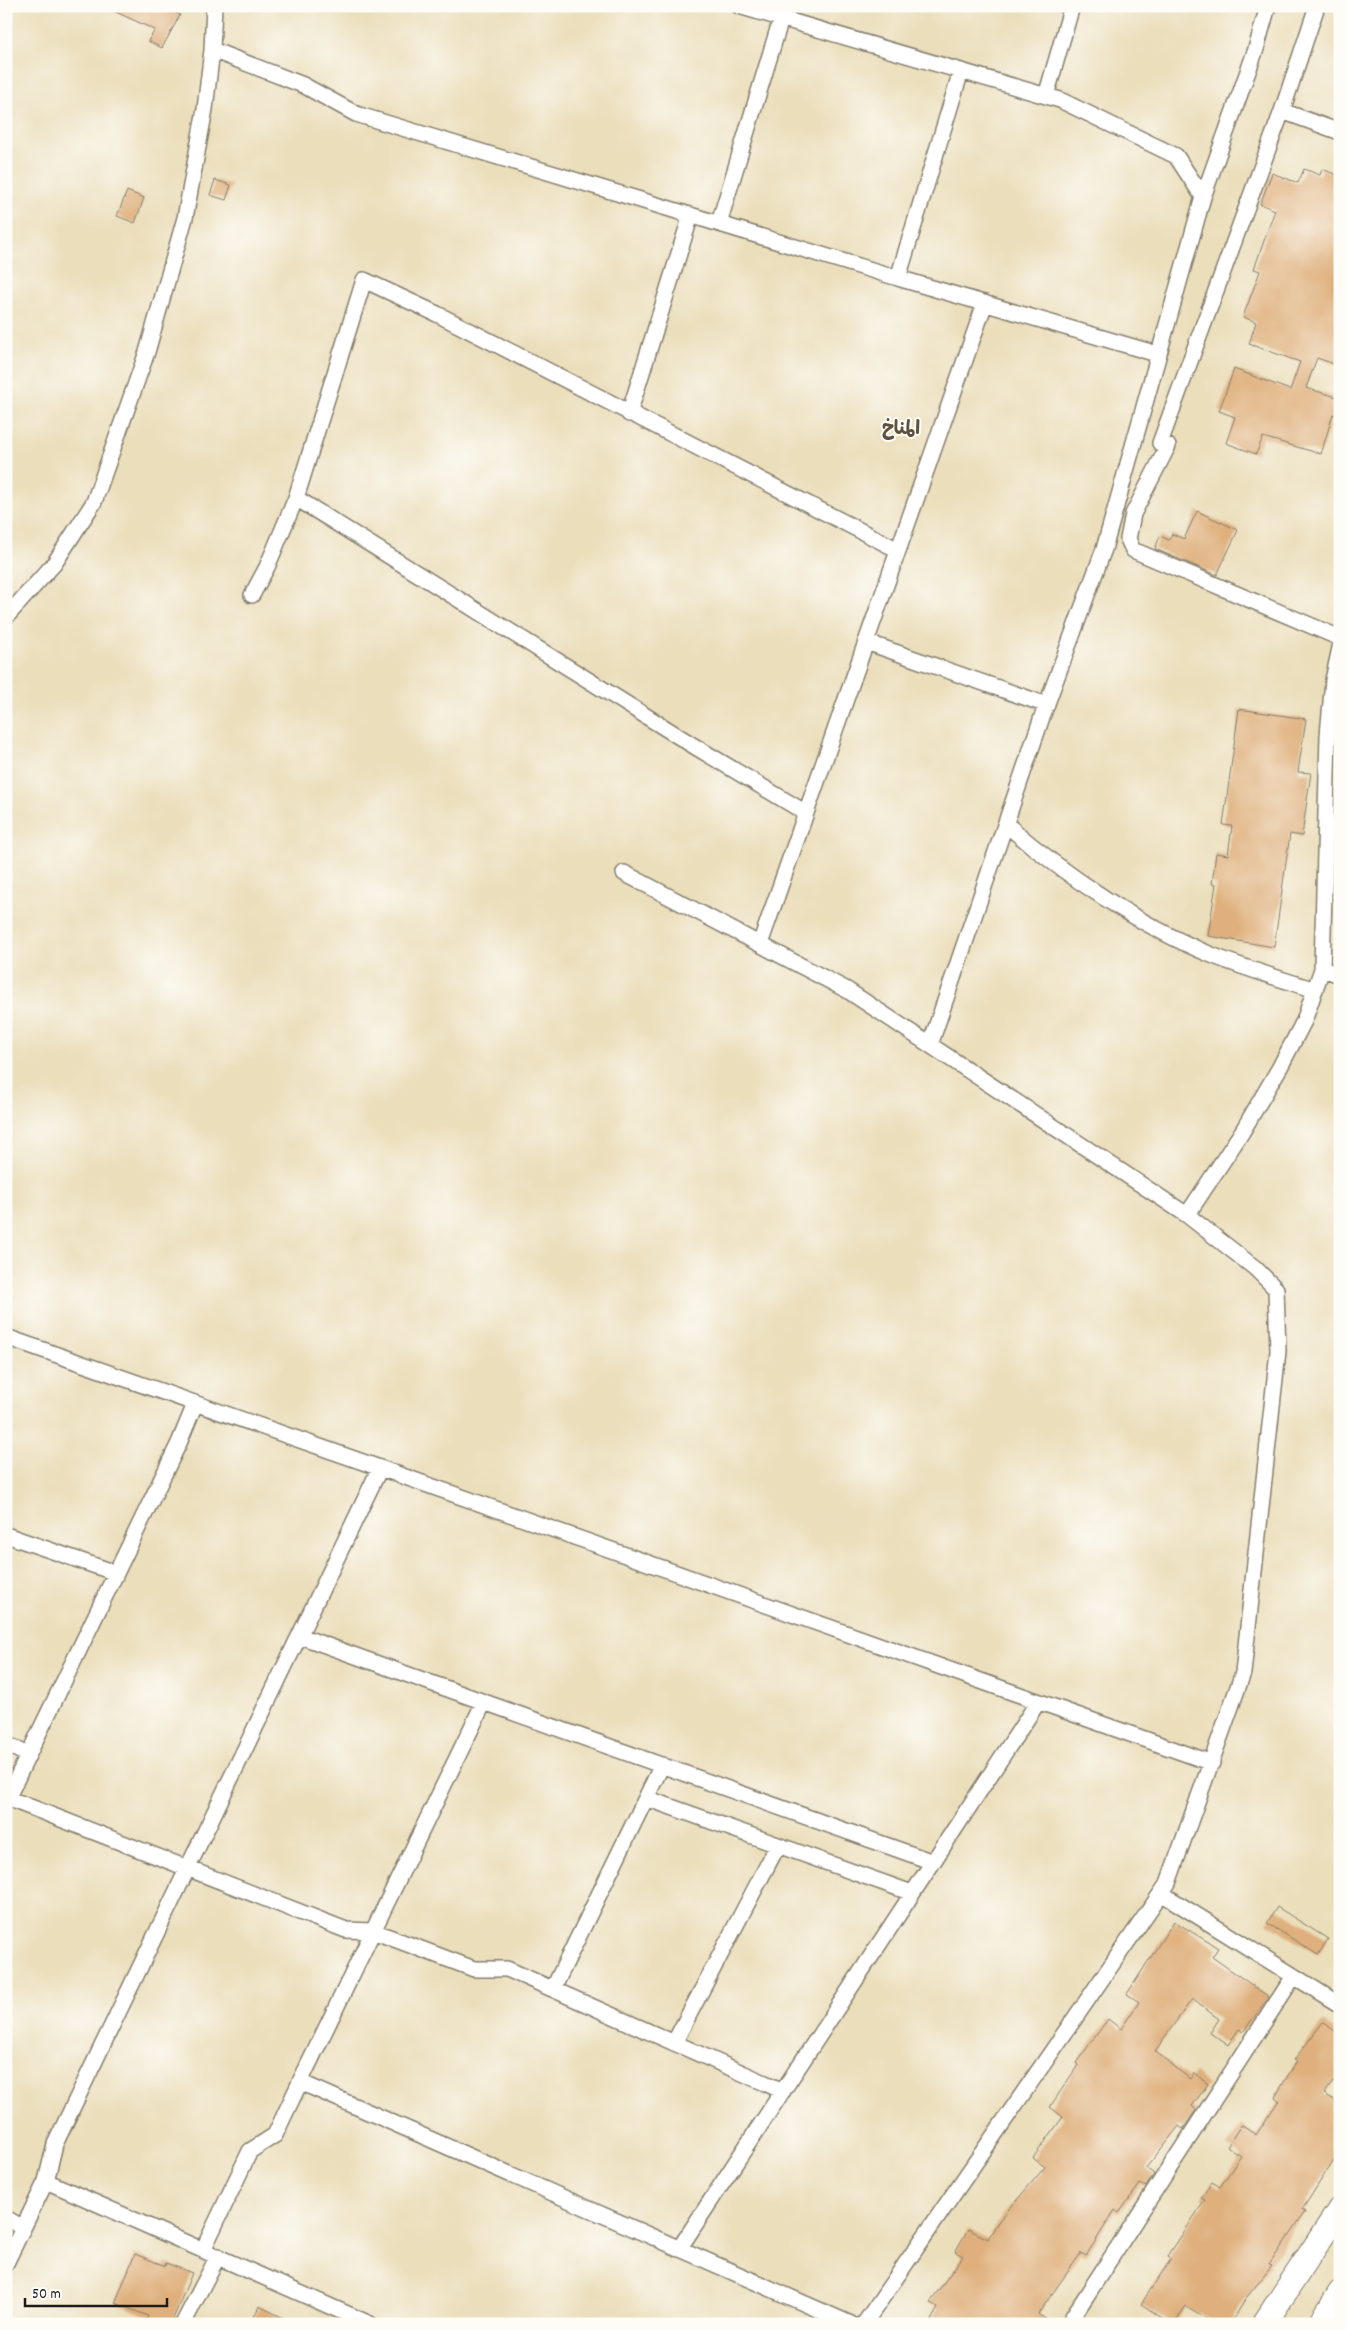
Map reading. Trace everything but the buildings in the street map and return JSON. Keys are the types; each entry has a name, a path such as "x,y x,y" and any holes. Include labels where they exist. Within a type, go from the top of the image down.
{"main road":[{"path":"1264,2324 1340,2209"},
{"path":"1320,2324 1340,2293"}],"street":[{"path":"6,617 54,564 94,502 147,352 185,218 205,110 212,50 214,6"},
{"path":"739,6 1060,100 1176,156 1202,197"},
{"path":"1046,96 1072,6"},
{"path":"930,1045 1047,705 1104,549 1202,197 1256,49 1268,6"},
{"path":"1317,6 1282,111 1160,443 1168,446 1133,514 1128,539 1132,550 1340,638"},
{"path":"719,224 781,19"},
{"path":"212,50 303,85 356,114 898,278 1157,354"},
{"path":"898,278 962,72"},
{"path":"1282,111 1310,123 1340,132"},
{"path":"629,414 691,215"},
{"path":"252,595 267,567 296,498 364,280 437,314 629,414 898,550"},
{"path":"760,944 985,303"},
{"path":"296,498 694,746 806,812"},
{"path":"866,642 1047,705"},
{"path":"1188,1215 1242,1132 1280,1067 1304,1021 1322,969 1334,738 1333,680 1340,648"},
{"path":"1006,824 1041,855 1132,915 1213,955 1315,990"},
{"path":"624,872 847,990 1188,1215 1255,1268 1276,1289 1278,1351 1243,1673 1168,1883 864,2324"},
{"path":"1322,969 1340,975"},
{"path":"6,1337 1212,1763"},
{"path":"195,1404 179,1443 8,1794 189,1870 346,1930 373,1931 474,1969 507,1969 783,2091"},
{"path":"6,2263 46,2181 55,2144 189,1870 380,1468"},
{"path":"6,1535 116,1574"},
{"path":"300,1636 933,1862"},
{"path":"203,2250 250,2151 275,2135 484,1702"},
{"path":"679,2249 1038,1702"},
{"path":"6,1744 28,1755"},
{"path":"553,1989 662,1765"},
{"path":"646,1798 912,1893"},
{"path":"674,2043 778,1845"},
{"path":"1161,1893 1340,2005"},
{"path":"1068,2324 1294,1976"},
{"path":"300,2082 851,2324"},
{"path":"46,2181 370,2324"},
{"path":"6,2218 23,2228"},
{"path":"183,2324 218,2256"}],"district":[{"name":"المناخ","path":"901,430"}]}
